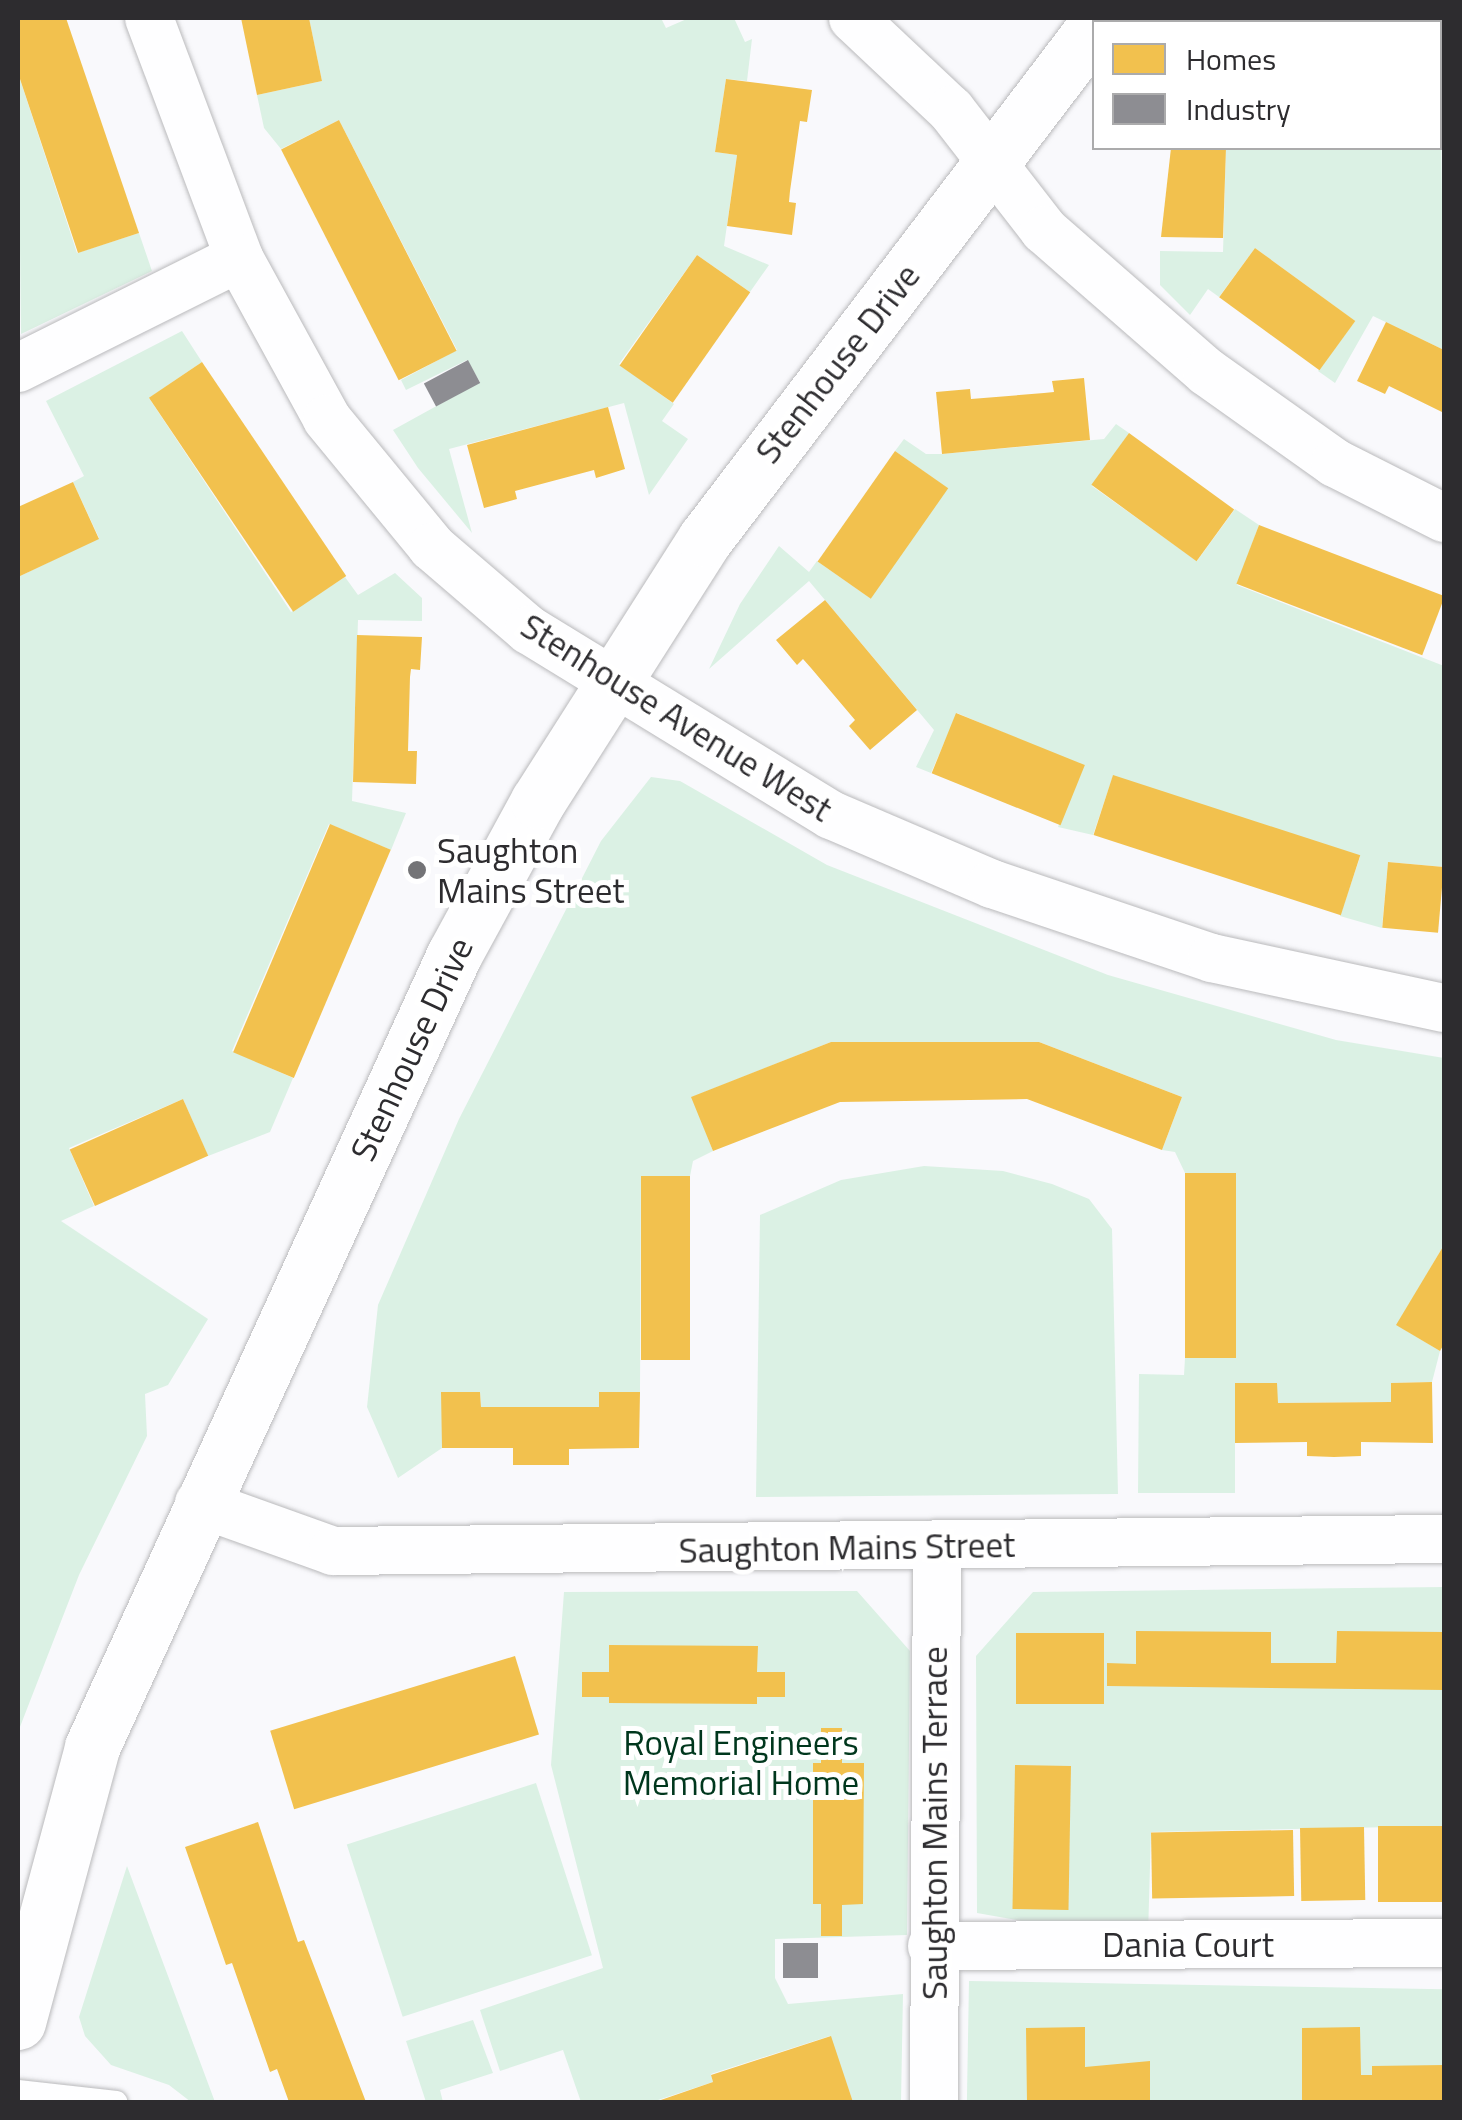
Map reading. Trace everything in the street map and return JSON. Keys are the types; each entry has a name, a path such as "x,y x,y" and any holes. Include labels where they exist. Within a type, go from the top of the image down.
{"street":[{"name":"Stenhouse Avenue West","path":"149,18 240,258 327,419 396,507 479,589 610,684 830,815 992,884 1212,958 1444,1008"},
{"path":"853,18 950,110 1044,230 1221,383 1335,463 1444,518"},
{"name":"Stenhouse Drive","path":"18,2022 92,1747 199,1503 454,955 610,684 715,525 988,160 1092,32"},
{"path":"18,368 240,258"},
{"name":"Saughton Mains Street","path":"199,1503 333,1550 1444,1539"},
{"name":"Saughton Mains Terrace","path":"934,2102 937,1544"},
{"name":"Dania Court","path":"932,1946 1444,1943"}],"lane":[{"path":"18,2091 116,2102"}],"green space":[{"path":"309,18 661,18 666,28 689,18 734,18 745,42 752,39 747,81 726,79 715,152 737,155 724,246 769,265 750,292 697,255 619,364 674,404 662,421 688,439 649,495 624,403 449,449 472,533 418,468 393,430 480,382 467,360 406,390 401,380 457,350 339,120 281,149 264,128 257,95 322,81"},
{"path":"1177,18 1383,18 1383,20"},
{"path":"18,73 77,253 139,233 152,271 21,334"},
{"path":"1226,150 1441,150 1444,350 1373,316 1335,383 1318,371 1355,321 1255,248 1219,297 1208,289 1190,315 1160,285 1160,251 1223,252"},
{"path":"182,331 202,362 149,398 291,612 345,577 358,595 395,573 422,598 422,621 358,620 352,801 406,813 391,850 329,824 232,1051 293,1078 270,1132 208,1156 183,1099 69,1148 94,1206 61,1221 208,1319 168,1385 145,1394 147,1436 79,1575 18,1732 18,577 99,538 73,482 84,476 46,401"},
{"path":"1116,424 1129,433 1092,486 1197,561 1235,509 1259,525 1237,585 1444,666 1444,867 1388,862 1382,928 1340,916 1360,857 1113,776 1093,835 1058,827 1083,766 957,713 931,773 916,767 934,730 809,581 709,669 740,604 779,546 809,572 817,561 870,598 947,488 895,451 904,439 926,454 942,454 1104,439"},
{"path":"651,777 680,781 827,865 1108,975 1336,1040 1444,1058 1444,1245 1397,1325 1440,1351 1432,1382 1392,1383 1391,1402 1278,1403 1235,1383 1235,1493 1138,1493 1139,1374 1184,1375 1185,1358 1235,1358 1236,1174 1185,1173 1175,1152 1162,1150 1182,1097 1039,1042 831,1042 692,1097 713,1151 693,1161 690,1176 641,1176 640,1392 599,1407 481,1407 480,1392 442,1392 442,1448 398,1478 367,1407 378,1305 459,1119 601,841"},
{"path":"924,1166 1003,1171 1052,1184 1089,1199 1112,1229 1118,1494 756,1497 760,1215 841,1180"},
{"path":"1444,1587 1444,1826 1151,1832 1148,1935 1100,1935 977,1913 976,1656 1033,1592"},
{"name":"Royal Engineers Memorial Home","path":"857,1591 910,1651 907,1935 775,1939 775,1978 788,2004 903,1994 901,2102 853,2102 830,2036 711,2074 713,2082 652,2102 581,2102 563,2050 500,2071 480,2010 603,1968 551,1765 564,1592"},
{"path":"536,1783 592,1955 403,2017 347,1844"},
{"path":"127,1866 215,2102 191,2102 169,2085 111,2065 85,2036 79,2017"},
{"path":"969,1981 1444,1989 1442,2102 967,2102"},
{"path":"473,2020 493,2073 440,2090 443,2102 426,2102 406,2041"}],"building: Homes":[{"path":"18,18 66,18 139,233 78,253 18,73"},
{"path":"241,18 309,18 322,81 257,95"},
{"path":"1383,18 1444,18 1442,44 1442,20"},
{"path":"726,79 812,90 807,122 800,121 790,191 789,202 796,203 792,235 727,226 737,155 715,152"},
{"path":"339,120 457,351 399,380 281,150"},
{"path":"1171,150 1226,150 1223,238 1161,237"},
{"path":"1255,248 1355,321 1319,370 1219,297"},
{"path":"697,255 750,292 673,403 620,366"},
{"path":"1386,322 1444,350 1444,413 1389,386 1385,394 1357,381"},
{"path":"202,362 346,576 293,612 149,398"},
{"path":"1084,378 1090,440 942,454 936,392 970,389 971,399 1044,393 1054,392 1052,381"},
{"path":"608,407 625,469 596,478 594,470 515,491 517,499 484,508 467,445"},
{"path":"1129,433 1234,509 1197,561 1091,485"},
{"path":"895,451 948,488 871,599 818,562"},
{"path":"73,482 99,539 18,577 18,507"},
{"path":"1259,525 1444,596 1422,655 1236,584"},
{"path":"825,600 917,710 870,750 849,726 855,720 811,668 803,659 797,665 776,640"},
{"path":"357,635 422,637 420,670 411,669 410,677 408,751 417,751 416,784 353,782"},
{"path":"956,713 1085,765 1061,825 932,773"},
{"path":"1113,775 1360,855 1341,915 1094,835"},
{"path":"330,824 391,850 294,1078 233,1052"},
{"path":"1388,862 1444,867 1438,933 1382,928"},
{"path":"831,1042 1039,1042 1182,1097 1162,1150 1027,1099 840,1102 713,1151 691,1097"},
{"path":"183,1099 208,1156 95,1206 70,1149"},
{"path":"1185,1173 1236,1173 1236,1358 1185,1358"},
{"path":"641,1176 690,1176 690,1360 641,1360"},
{"path":"1444,1245 1444,1344 1440,1351 1396,1325"},
{"path":"1432,1382 1433,1443 1361,1442 1361,1456 1334,1457 1307,1456 1307,1442 1235,1443 1235,1383 1277,1383 1278,1403 1391,1402 1391,1383"},
{"path":"441,1392 480,1392 481,1407 599,1407 599,1392 640,1392 639,1448 569,1449 569,1465 513,1465 513,1448 442,1448"},
{"path":"1136,1631 1271,1632 1271,1663 1336,1663 1337,1631 1444,1632 1444,1690 1107,1686 1107,1663 1136,1664"},
{"path":"1016,1633 1104,1633 1104,1704 1016,1704"},
{"path":"609,1645 758,1646 757,1672 785,1672 785,1697 757,1697 757,1704 609,1703 609,1697 582,1697 582,1672 609,1672"},
{"path":"515,1656 539,1734 294,1809 270,1731"},
{"path":"821,1728 842,1728 842,1763 864,1763 863,1904 842,1905 842,1936 821,1936 821,1904 813,1904 813,1763 821,1763"},
{"path":"1015,1765 1071,1766 1068,1910 1012,1909"},
{"path":"258,1822 298,1942 304,1940 366,2102 289,2102 277,2069 270,2072 232,1963 226,1965 185,1847"},
{"path":"1378,1826 1444,1826 1444,1902 1378,1902"},
{"path":"1364,1827 1365,1900 1301,1901 1300,1828"},
{"path":"1293,1830 1294,1896 1152,1898 1151,1832"},
{"path":"1085,2027 1085,2067 1150,2061 1150,2102 1027,2102 1026,2028"},
{"path":"1360,2027 1361,2075 1372,2075 1372,2066 1444,2065 1444,2102 1302,2102 1302,2028"},
{"path":"831,2036 853,2102 655,2102 713,2082 711,2075"}],"building: Industry":[{"path":"468,360 480,383 436,406 424,383"},
{"path":"783,1943 818,1943 818,1978 783,1978"}],"place":[{"name":"Saughton Mains Street","path":"417,870"}]}
